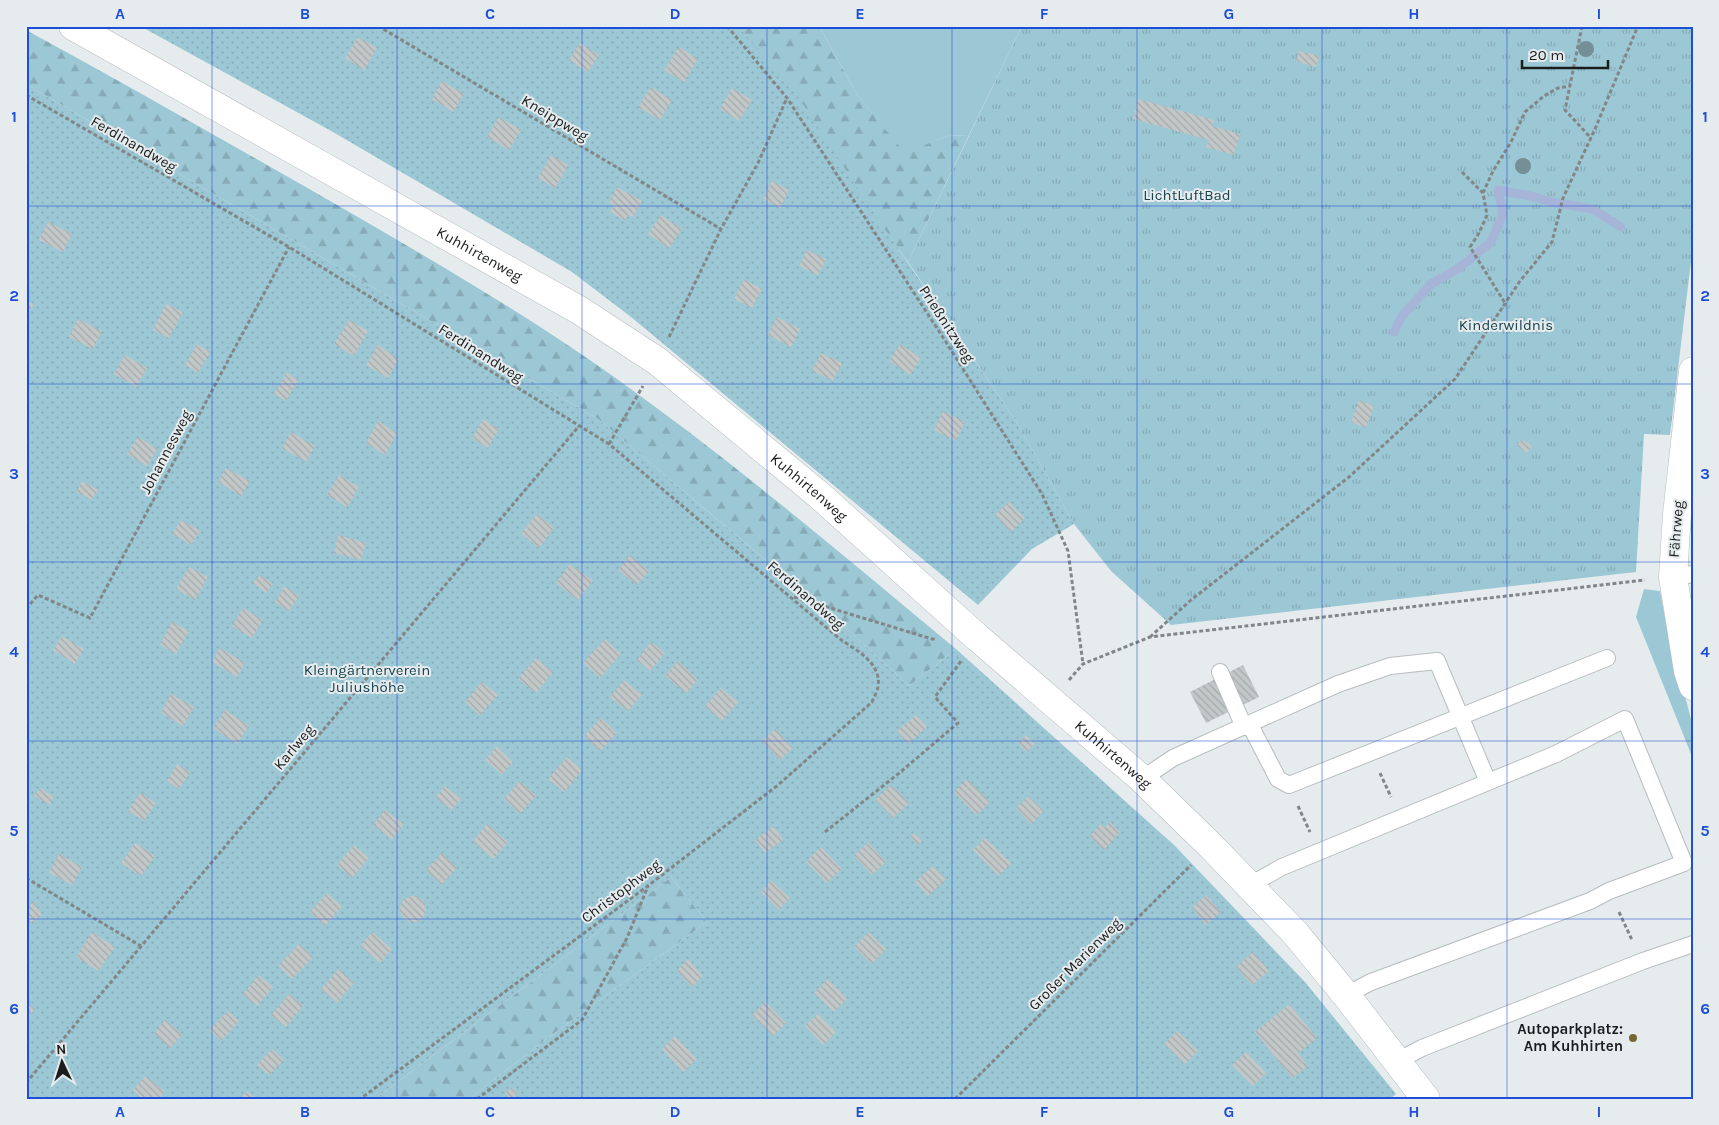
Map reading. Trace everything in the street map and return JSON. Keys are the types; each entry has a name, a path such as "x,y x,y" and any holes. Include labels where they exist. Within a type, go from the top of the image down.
{"street":[{"name":"Kuhhirtenweg","path":"74,26 579,310 657,361 820,495 978,638 1142,779 1250,884 1296,934 1346,995 1426,1099"},
{"name":"Fährweg","path":"1693,371 1677,514 1683,576 1688,671 1693,686"}],"lane":[{"path":"1220,672 1247,726 1278,778 1289,784 1607,658"},
{"path":"1142,779 1173,758 1338,684 1390,666 1437,660 1488,782"},
{"path":"1250,884 1282,867 1556,754 1625,719 1684,863 1609,891 1590,901 1371,982 1346,995"},
{"path":"1397,1061 1422,1048 1642,961 1693,944"}],"path":[{"name":"Kneippweg","path":"378,26 721,229"},
{"name":"Prießnitzweg","path":"726,26 787,98 946,342 1042,494 1068,551 1083,664"},
{"path":"1582,26 1565,110 1591,138"},
{"path":"1150,636 1191,600 1349,477 1455,379 1520,281 1552,242 1563,198 1591,138 1638,26"},
{"path":"1483,193 1525,112 1544,96 1558,88 1570,86"},
{"name":"Ferdinandweg","path":"26,96 289,247 609,444 840,639 870,659 876,672 878,685"},
{"path":"609,444 657,361 721,229 758,163 787,98"},
{"path":"1462,172 1483,193 1487,215 1470,247 1505,303"},
{"name":"Johannesweg","path":"26,609 38,595 90,618 289,247"},
{"name":"Karlweg","path":"26,1083 579,426"},
{"path":"1050,700 1083,664 1150,636 1683,576"},
{"path":"791,596 932,639 978,638"},
{"path":"824,832 898,774 958,723 935,697 978,638"},
{"name":"Christophweg","path":"360,1099 649,885 778,785 872,702 878,685"},
{"path":"1370,752 1401,818"},
{"path":"1289,784 1318,852"},
{"name":"Großer Marienweg","path":"956,1099 1211,846"},
{"path":"26,878 141,946"},
{"path":"477,1099 582,1020 628,938 649,885"},
{"path":"1609,891 1642,961"}],"green space":[{"path":"140,26 738,26 793,89 874,213 1016,421 1074,524 1032,549 978,605 631,317 572,272 333,132"},
{"path":"738,26 819,26 858,96 905,153 947,136 969,135 908,262"},
{"path":"819,26 1022,26 969,135 947,136 905,154 858,96"},
{"name":"Kinderwildnis","path":"1022,26 1693,26 1693,245 1670,435 1644,434 1636,572 1171,625 1111,571 1074,524 1016,421 908,262"},
{"path":"26,30 169,109 389,235 543,329 617,379 747,477 956,649 909,686 843,625 598,419 26,84"},
{"name":"Kleingärtnerverein Juliushöhe","path":"26,84 598,419 843,625 909,686 956,649 1174,845 1305,982 1396,1094 1390,1099 469,1099 549,1037 707,922 671,877 375,1099 26,1099"},
{"path":"1644,589 1660,591 1666,623 1693,727 1693,759 1636,617"},
{"path":"671,877 707,922 549,1037 469,1099 375,1099"}],"building":[{"path":"358,37 377,48 364,70 345,58"},
{"path":"580,43 599,55 588,72 569,60"},
{"path":"679,47 698,59 684,82 664,70"},
{"path":"1299,51 1319,56 1316,67 1296,61"},
{"path":"442,81 464,94 453,112 432,99"},
{"path":"651,87 672,100 660,120 638,107"},
{"path":"732,88 752,100 739,121 720,109"},
{"path":"1138,99 1214,120 1212,126 1240,134 1234,155 1206,147 1209,140 1133,119"},
{"path":"499,117 521,130 509,150 487,137"},
{"path":"551,155 568,165 555,188 538,178"},
{"path":"772,181 789,190 780,208 763,199"},
{"path":"617,187 642,201 633,217 628,215 625,221 610,212 614,205 609,203"},
{"path":"661,215 682,229 669,248 648,234"},
{"path":"48,222 72,234 63,252 39,240"},
{"path":"807,250 826,259 818,275 799,266"},
{"path":"744,279 762,289 752,308 734,299"},
{"path":"26,300 34,304 26,318"},
{"path":"166,304 183,312 169,338 153,330"},
{"path":"777,317 800,329 791,347 768,335"},
{"path":"78,319 102,331 93,349 69,337"},
{"path":"349,320 368,331 354,356 334,344"},
{"path":"197,344 210,352 198,373 185,365"},
{"path":"900,344 921,358 910,375 889,361"},
{"path":"378,345 399,359 388,378 366,365"},
{"path":"821,353 842,363 833,381 812,371"},
{"path":"125,355 147,368 136,387 114,374"},
{"path":"287,373 298,380 286,401 274,394"},
{"path":"1359,400 1374,406 1366,428 1351,422"},
{"path":"943,411 965,422 956,441 934,430"},
{"path":"483,419 499,429 488,448 472,438"},
{"path":"378,421 397,433 385,455 366,443"},
{"path":"291,432 315,446 306,462 282,448"},
{"path":"138,437 157,449 147,466 127,454"},
{"path":"1522,439 1532,446 1527,453 1517,445"},
{"path":"226,468 250,481 241,496 218,482"},
{"path":"339,475 359,487 347,507 327,495"},
{"path":"82,481 98,490 92,500 76,492"},
{"path":"1009,502 1025,518 1011,532 995,515"},
{"path":"537,514 554,528 539,548 521,533"},
{"path":"181,520 200,531 191,545 172,534"},
{"path":"338,535 366,543 361,560 334,553"},
{"path":"630,555 649,571 637,585 618,570"},
{"path":"570,564 593,581 578,600 556,583"},
{"path":"189,567 208,577 195,600 176,589"},
{"path":"260,575 273,584 266,593 253,583"},
{"path":"285,586 299,596 289,611 275,602"},
{"path":"243,608 263,620 252,638 232,626"},
{"path":"172,622 189,631 176,654 160,645"},
{"path":"62,636 84,649 75,664 53,650"},
{"path":"605,639 621,654 600,678 583,663"},
{"path":"651,642 665,653 650,671 637,660"},
{"path":"220,648 245,663 237,677 212,662"},
{"path":"536,658 553,672 536,693 518,679"},
{"path":"678,661 698,680 686,693 665,676"},
{"path":"1243,665 1259,697 1206,723 1190,692"},
{"path":"624,680 642,695 628,711 610,697"},
{"path":"482,682 498,695 480,715 465,702"},
{"path":"721,688 738,702 722,721 705,706"},
{"path":"171,694 194,707 183,726 161,713"},
{"path":"225,710 249,726 237,744 213,728"},
{"path":"916,715 927,727 908,744 897,731"},
{"path":"601,718 617,733 600,751 584,736"},
{"path":"775,729 793,748 780,760 762,741"},
{"path":"1026,735 1035,744 1026,752 1018,743"},
{"path":"497,746 513,762 502,775 485,760"},
{"path":"567,757 582,770 564,792 548,779"},
{"path":"177,764 190,772 179,789 167,781"},
{"path":"967,779 990,802 976,815 954,792"},
{"path":"520,781 536,796 520,814 504,799"},
{"path":"891,785 909,803 893,818 875,800"},
{"path":"445,786 461,799 451,810 436,797"},
{"path":"40,788 54,797 49,805 34,796"},
{"path":"140,793 156,803 144,821 128,811"},
{"path":"1028,796 1044,811 1031,824 1016,808"},
{"path":"385,810 404,824 392,840 373,825"},
{"path":"1110,822 1120,832 1104,850 1090,836 1101,824 1105,828"},
{"path":"487,824 508,842 493,859 473,841"},
{"path":"774,826 783,840 765,853 755,840"},
{"path":"914,833 922,841 918,845 910,837"},
{"path":"985,838 1011,863 999,876 973,850"},
{"path":"868,842 886,862 872,875 854,856"},
{"path":"135,843 155,856 141,876 121,863"},
{"path":"354,845 369,858 352,878 337,865"},
{"path":"821,847 842,869 827,883 806,862"},
{"path":"442,853 457,868 441,885 426,870"},
{"path":"59,854 82,867 72,885 49,873"},
{"path":"933,866 946,879 928,896 915,882"},
{"path":"771,880 790,898 779,910 761,892"},
{"path":"327,893 342,907 325,926 310,912"},
{"path":"1206,895 1221,912 1206,925 1192,908"},
{"path":"413,896 422,900 426,909 422,918 413,922 404,918 400,909 404,900"},
{"path":"26,899 30,905 34,902 42,915 26,926"},
{"path":"92,932 115,947 98,971 76,957"},
{"path":"372,932 392,949 380,963 360,946"},
{"path":"868,932 886,949 872,964 854,947"},
{"path":"299,944 313,957 292,979 278,966"},
{"path":"1253,952 1269,971 1252,985 1236,967"},
{"path":"688,959 703,976 692,987 677,971"},
{"path":"339,969 354,983 337,1003 321,989"},
{"path":"259,975 273,987 257,1006 243,994"},
{"path":"828,979 847,999 834,1012 814,993"},
{"path":"289,994 303,1006 286,1027 271,1015"},
{"path":"26,1002 35,1009 26,1021"},
{"path":"766,1002 786,1023 773,1036 752,1015"},
{"path":"1289,1004 1317,1038 1298,1053 1308,1066 1292,1078 1255,1032"},
{"path":"228,1011 239,1021 221,1041 209,1030"},
{"path":"818,1014 836,1032 823,1045 805,1026"},
{"path":"165,1020 182,1035 170,1048 154,1033"},
{"path":"1177,1031 1198,1051 1185,1064 1164,1044"},
{"path":"675,1036 697,1059 683,1072 662,1049"},
{"path":"272,1049 284,1060 269,1075 257,1065"},
{"path":"1246,1052 1266,1073 1253,1086 1232,1065"},
{"path":"146,1076 165,1092 159,1099 143,1099 133,1090"},
{"path":"513,1087 518,1094 510,1099 505,1093"},
{"path":"247,1091 256,1099 240,1099"}],"waterway":[{"path":"1394,332 1402,316 1431,284 1459,268 1491,242 1503,214 1498,190 1592,209 1621,227"}],"place":[{"name":"Autoparkplatz: Am Kuhhirten","path":"1633,1038"}],"park label":[{"name":"LichtLuftBad","path":"1187,195"}]}
